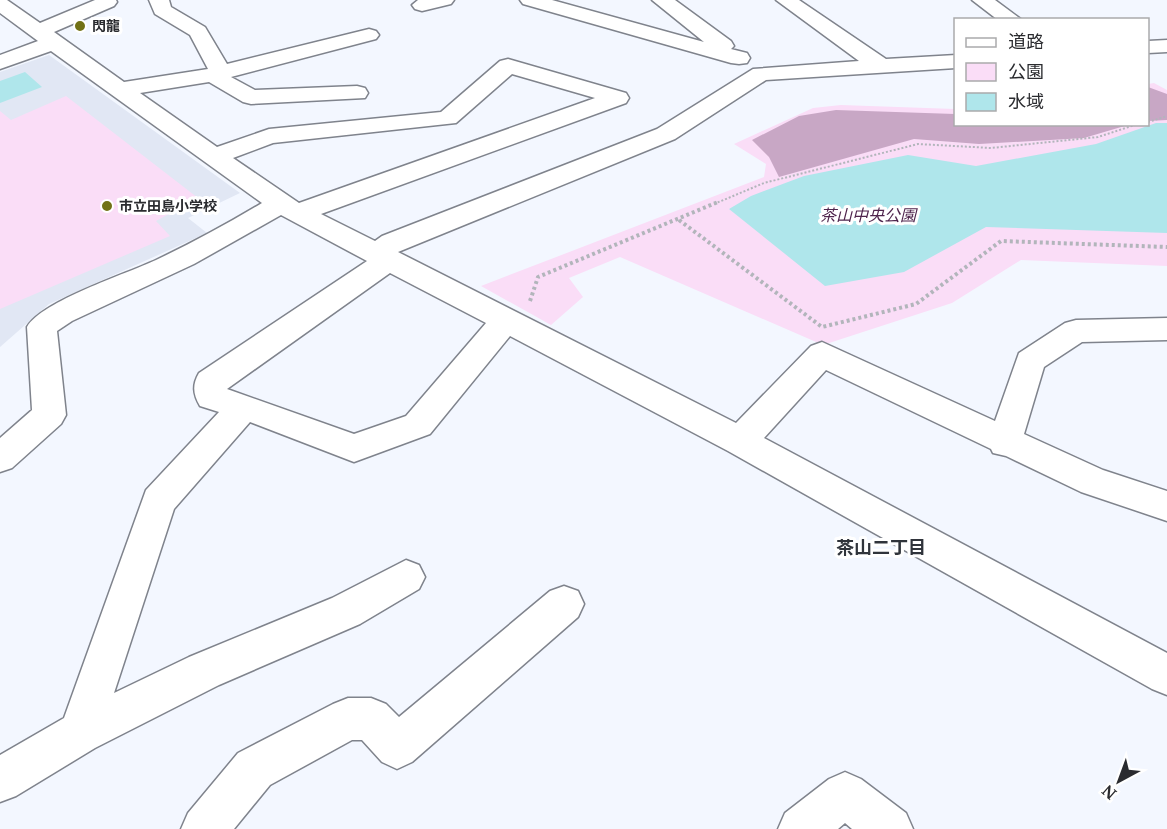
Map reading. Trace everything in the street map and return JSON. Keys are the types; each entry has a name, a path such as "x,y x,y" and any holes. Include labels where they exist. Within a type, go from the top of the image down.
{"street":[{"path":"159,0 162,10 198,31 217,74 251,97 357,93"},
{"path":"422,6 444,0"},
{"path":"530,0 739,58"},
{"path":"662,0 761,74"},
{"path":"786,0 881,66"},
{"path":"982,0 1009,18"},
{"path":"0,62 107,2"},
{"path":"0,4 289,208 740,441 1167,675"},
{"path":"119,90 217,74 369,35"},
{"path":"1149,47 1167,46"},
{"path":"513,323 418,425 354,448 244,406 211,397 210,382 384,256 392,242 666,134 761,74 954,61"},
{"path":"0,458 49,415 42,327 58,314 124,287 289,208 618,98 508,66 448,118 269,136 214,157"},
{"path":"1005,443 1030,361 1076,331 1167,329"},
{"path":"740,441 822,354 1005,443 1093,482 1167,506"},
{"path":"80,733 159,501 244,406"},
{"path":"0,780 80,733 204,671 346,611 406,577"},
{"path":"204,829 254,769 348,719 371,719 397,747 564,604"},
{"path":"801,829 845,795 890,829"}],"path":[{"path":"1149,122 1167,116"},
{"path":"513,323 538,277 764,183 918,144 991,148 1098,136 1131,126"},
{"path":"678,219 822,327 916,304 1001,241 1167,247"}],"shaded area":[{"name":"市立田島小学校","path":"49,55 240,193 188,218 207,233 49,304 0,347 0,72"},
{"path":"1149,87 1167,94 1167,120 1149,121"},
{"path":"836,110 954,114 954,126 1125,126 1084,138 979,144 914,139 779,177 769,157 752,140 799,116"}],"green space":[{"name":"茶山中央公園","path":"1154,83 1167,90 1167,266 1021,260 952,303 823,345 620,257 569,278 583,297 551,325 481,286 764,177 766,164 734,144 813,108 841,105 954,109 954,126 1149,126 1149,84"},
{"name":"市立田島小学校","path":"66,96 198,198 156,221 170,236 0,309 0,111 11,120"}],"water":[{"path":"25,72 42,87 0,103 0,81"},
{"path":"1167,123 1167,233 986,227 904,272 825,286 729,209 751,196 804,176 908,155 976,166 1096,144 1149,125"}],"place":[{"name":"閃龍","path":"80,26"},
{"name":"市立田島小学校","path":"107,206"}],"district":[{"name":"茶山二丁目","path":"881,548"}]}
